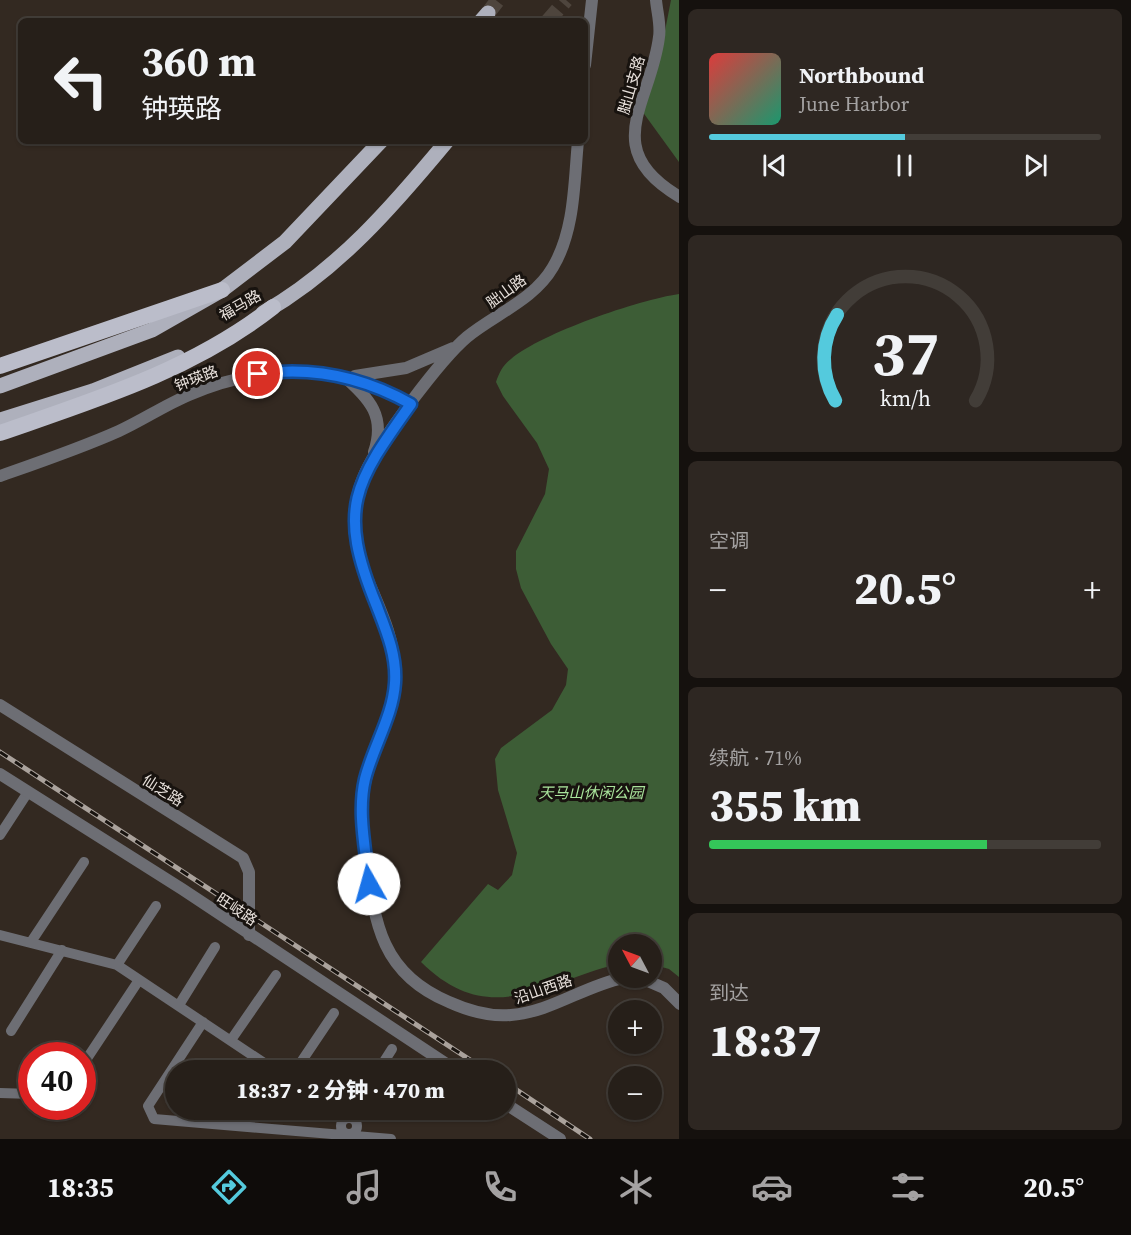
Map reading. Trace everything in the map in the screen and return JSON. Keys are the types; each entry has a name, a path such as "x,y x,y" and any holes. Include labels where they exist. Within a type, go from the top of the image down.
{"highway":[{"path":"0,366 222,290"},
{"path":"0,433 115,393 193,358 241,332 273,307"}],"main road":[{"name":"福马路","path":"0,386 152,330 222,290 285,243 378,144"},
{"name":"福马路","path":"0,420 93,391 204,347 273,307 314,280 369,230 444,144"}],"street":[{"path":"588,37 592,0"},
{"name":"胐山支路","path":"656,0 659,37 638,105 634,132 636,149 647,172 679,196"},
{"name":"胐山路","path":"411,404 457,346 537,288 552,269 568,226 578,144"},
{"path":"344,376 393,372 423,363 457,346"},
{"name":"钟瑛路","path":"0,476 119,431 186,396 239,378 269,373 298,372 344,376 372,384 411,404"},
{"path":"344,376 375,410 378,431 371,461"},
{"name":"沿山西路","path":"411,404 371,461 357,493 353,521 360,561 388,635 395,666 393,698 366,779 362,806 372,903 385,946 399,967 427,992 455,1005 491,1015 527,1012 608,983"},
{"name":"仙芝路","path":"0,705 243,858 249,872 249,935"},
{"name":"旺岐路","path":"0,774 440,1060"},
{"path":"0,835 28,792"},
{"path":"32,942 84,862"},
{"path":"117,965 156,906"},
{"path":"0,935 117,965 260,1060"},
{"path":"179,1005 215,947"},
{"path":"11,1031 62,950"},
{"path":"231,1040 276,975"},
{"path":"96,1045 139,980"},
{"path":"662,987 679,1003"},
{"path":"302,1060 334,1013"},
{"path":"203,1022 148,1106 154,1119 391,1139"},
{"path":"385,1060 392,1049"},
{"path":"0,1093 18,1094"},
{"path":"516,1110 560,1139"},
{"path":"348,1135 356,1131 355,1120"}],"green space":[{"path":"671,0 679,0 679,162 642,111 663,41"},
{"name":"天马山休闲公园","path":"679,294 679,977 669,969 662,967 662,934 608,934 608,967 517,995 494,997 470,994 446,982 421,962 488,884 498,890 512,875 517,853 498,790 495,759 501,748 552,710 566,685 568,669 551,644 521,588 516,569 516,551 545,494 549,469 537,443 503,396 496,382 508,361 525,349 591,319 661,297"}],"tunnel":[{"path":"488,13 498,0"},
{"path":"551,18 566,0"}],"railway":[{"path":"0,752 470,1060"},
{"path":"516,1090 590,1139"}],"route":[{"path":"258,374 298,372 344,376 372,384 411,404 366,470 357,493 354,513 356,546 360,561 392,646 395,666 393,698 366,779 362,799 369,884"}]}
